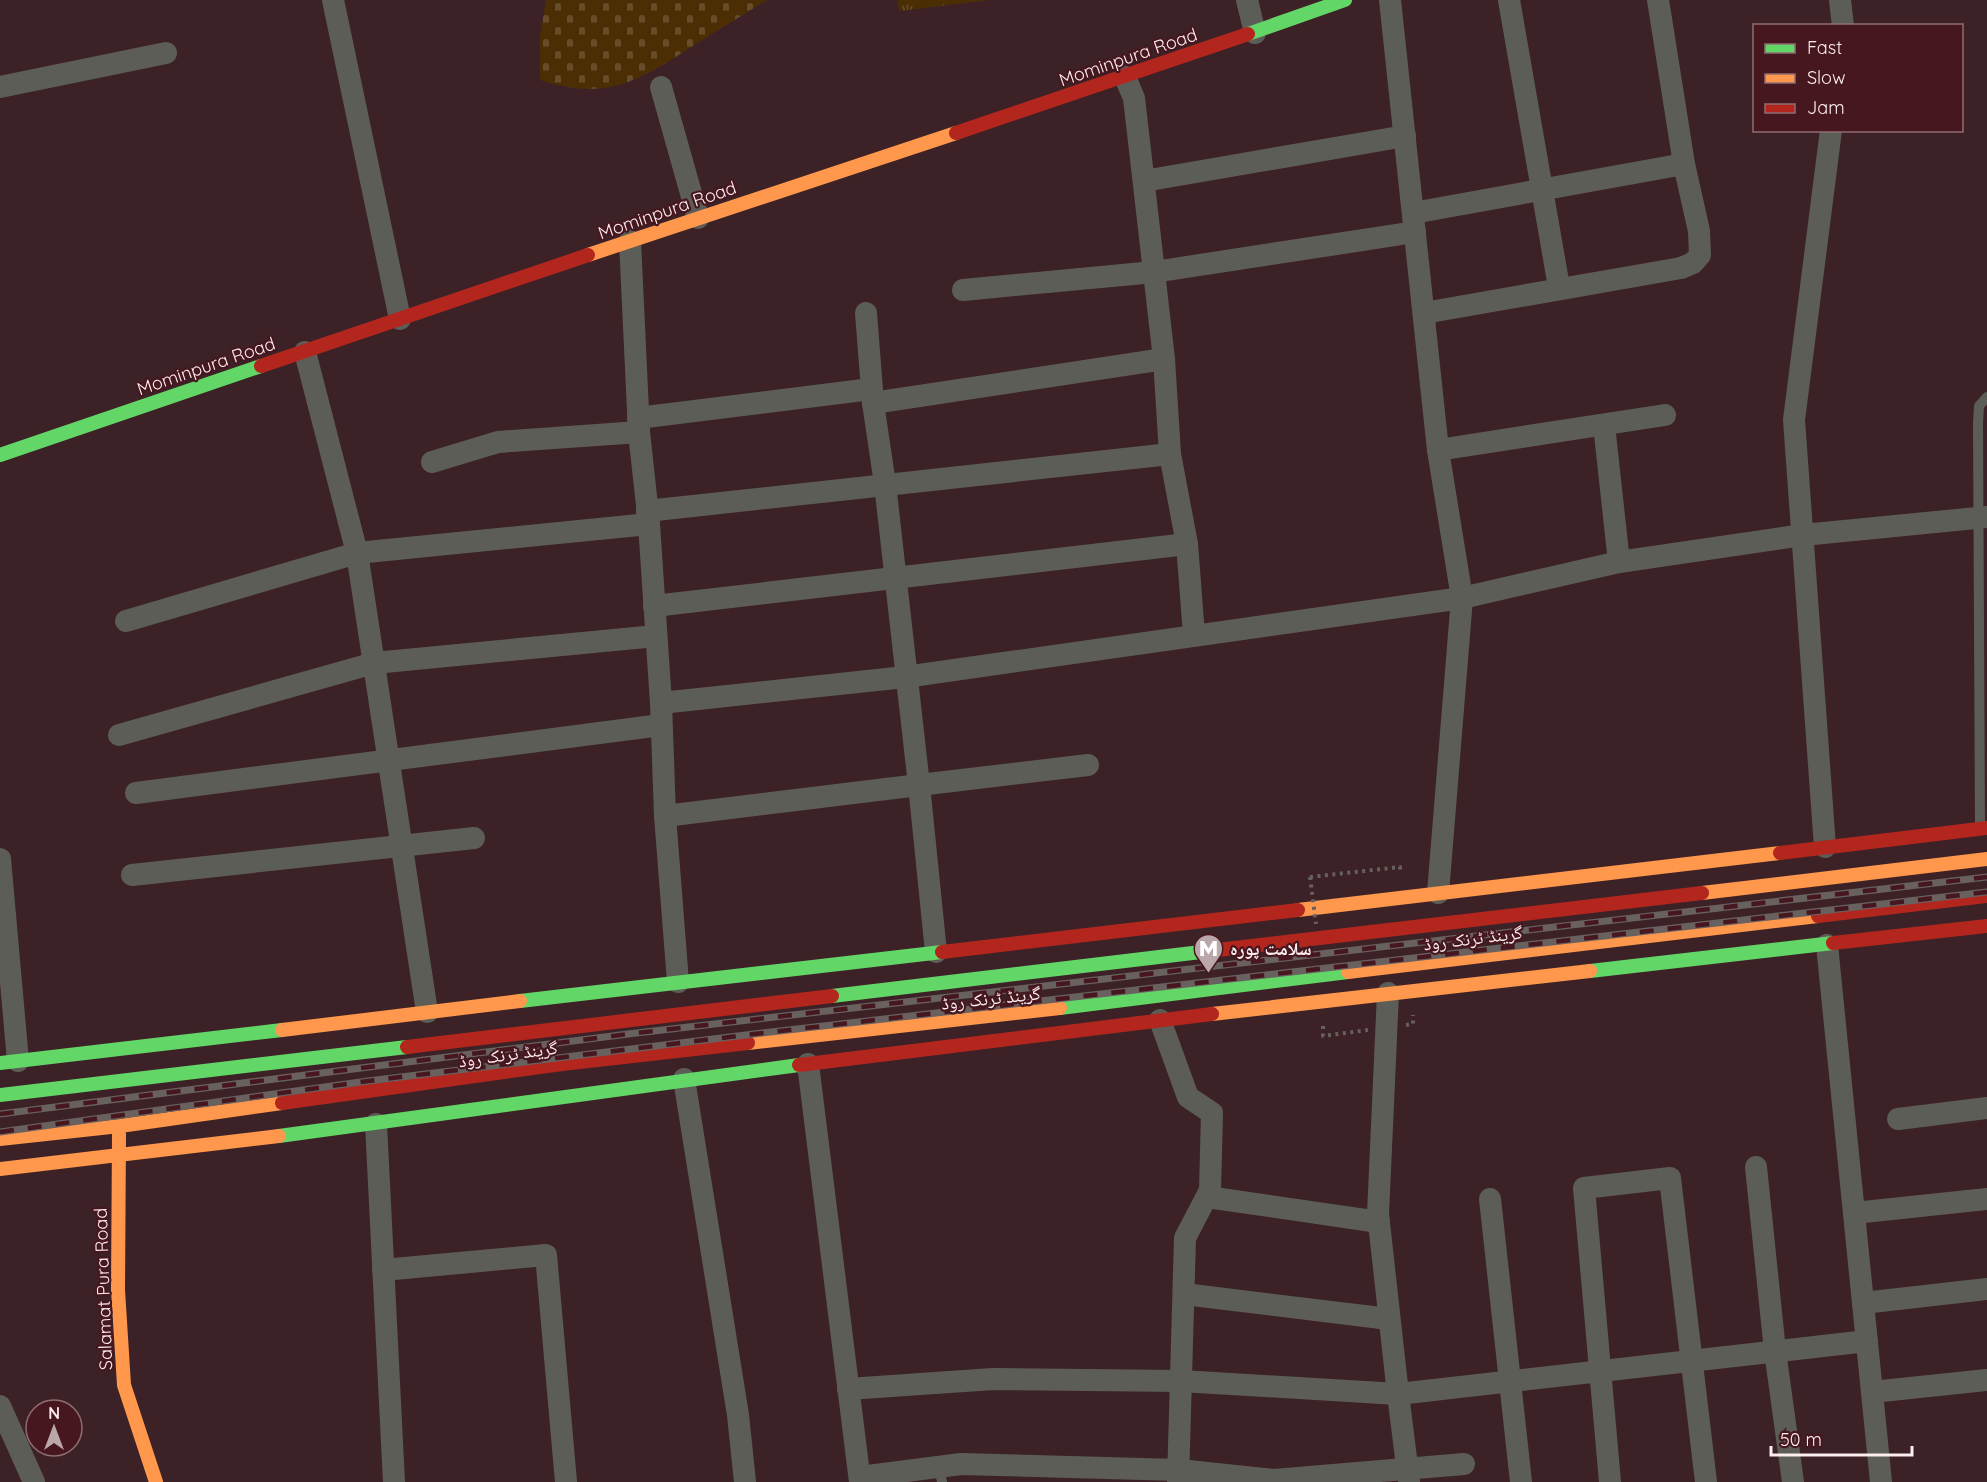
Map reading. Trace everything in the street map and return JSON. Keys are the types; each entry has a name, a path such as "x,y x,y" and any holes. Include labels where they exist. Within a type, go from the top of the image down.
{"main road":[{"name":"Mominpura Road","path":"0,455 698,218 1125,77 1345,0"},
{"path":"9,1062 1983,829"},
{"name":"گرینڈ ٹرنک روڈ","path":"0,1139 120,1126 560,1046 1987,859"},
{"name":"گرینڈ ٹرنک روڈ","path":"0,1095 560,1046 1099,1004 1569,944 1987,896"},
{"path":"0,1169 376,1124 684,1079 1160,1020 1987,926"},
{"path":"1569,944 1573,973"},
{"name":"Salamat Pura Road","path":"120,1126 118,1155 119,1328 124,1384 156,1482"}],"street":[{"path":"333,0 399,320"},
{"path":"1247,0 1255,33"},
{"path":"1390,0 1438,450 1462,598 1438,893"},
{"path":"1509,0 1559,287"},
{"path":"1424,313 1559,287 1681,268 1693,263 1700,255 1701,244 1684,164 1658,0"},
{"path":"1840,0 1844,24"},
{"path":"0,87 166,53"},
{"path":"1125,77 1134,98 1164,359 1170,454 1187,544 1194,635"},
{"path":"661,87 698,218"},
{"path":"1825,847 1794,420 1831,132"},
{"path":"1144,181 1405,136"},
{"path":"963,290 1154,272 1414,222 1541,189 1684,164"},
{"path":"630,241 638,425 648,518 661,714 665,816 678,982"},
{"path":"866,313 872,396 885,484 936,952"},
{"path":"304,352 357,553 427,1012"},
{"path":"432,462 498,442 1164,359"},
{"path":"1438,450 1665,415"},
{"path":"1604,425 1619,562"},
{"path":"126,621 357,553 648,518 885,484 1170,454"},
{"path":"136,793 388,758 905,677 1462,598 1619,562 1803,535 1982,518"},
{"path":"654,606 1187,544"},
{"path":"119,735 374,663 656,636"},
{"path":"665,816 1088,765"},
{"path":"132,876 402,848 474,838"},
{"path":"0,859 9,1062"},
{"path":"1827,945 1881,1482"},
{"path":"1388,993 1378,1222 1408,1476"},
{"path":"1160,1020 1188,1097 1212,1113 1210,1190 1185,1238 1179,1476"},
{"path":"808,1064 860,1480 940,1474 961,1464 1274,1480 1408,1476 1464,1464"},
{"path":"684,1079 738,1415 745,1482"},
{"path":"1898,1119 1987,1108"},
{"path":"376,1124 394,1482"},
{"path":"1756,1167 1775,1351 1793,1482"},
{"path":"1610,1482 1584,1188 1670,1178 1706,1482"},
{"path":"1207,1197 1378,1222"},
{"path":"1490,1199 1521,1482"},
{"path":"1854,1213 1987,1199"},
{"path":"383,1270 546,1255 567,1482"},
{"path":"1863,1303 1987,1289"},
{"path":"1184,1294 1389,1319"},
{"path":"848,1389 993,1379 1181,1381 1398,1394 1867,1341"},
{"path":"1872,1392 1987,1380"},
{"path":"0,1406 34,1482"}],"lane":[{"path":"1983,829 1982,518 1979,406 1987,397"}],"path":[{"path":"1316,924 1310,877 1400,867"}],"green space":[{"path":"546,0 767,0 638,78 603,88 584,89 540,80 540,35"},
{"path":"898,0 990,0 899,11"}],"railway":[{"path":"0,1114 628,1034 1987,877"},
{"path":"0,1132 368,1081 754,1034 1987,892"}],"traffic: fast":[{"path":"1248,34 1345,0"},
{"path":"0,455 261,366"},
{"path":"1590,971 1833,943"},
{"path":"520,1001 942,952"},
{"path":"832,996 1201,952"},
{"path":"1060,1008 1348,972"},
{"path":"0,1063 282,1030"},
{"path":"0,1095 407,1047"},
{"path":"279,1136 799,1065"}],"traffic: slow":[{"path":"588,255 956,133"},
{"path":"1298,910 1780,853"},
{"path":"1702,893 1987,859"},
{"path":"1348,972 1818,916"},
{"path":"1212,1014 1590,971"},
{"path":"282,1030 520,1001"},
{"path":"748,1043 1060,1008"},
{"path":"0,1139 120,1126 282,1103"},
{"path":"119,1134 118,1290 124,1385 156,1482"},
{"path":"0,1169 279,1136"}],"traffic: jam":[{"path":"956,133 1248,34"},
{"path":"261,366 588,255"},
{"path":"1780,853 1987,828"},
{"path":"1201,952 1702,893"},
{"path":"1818,916 1987,896"},
{"path":"942,952 1298,910"},
{"path":"1833,943 1987,926"},
{"path":"407,1047 832,996"},
{"path":"799,1065 1212,1014"},
{"path":"282,1103 562,1064 748,1043"}],"place":[{"name":"سلامت پورہ","path":"1209,974"}]}
